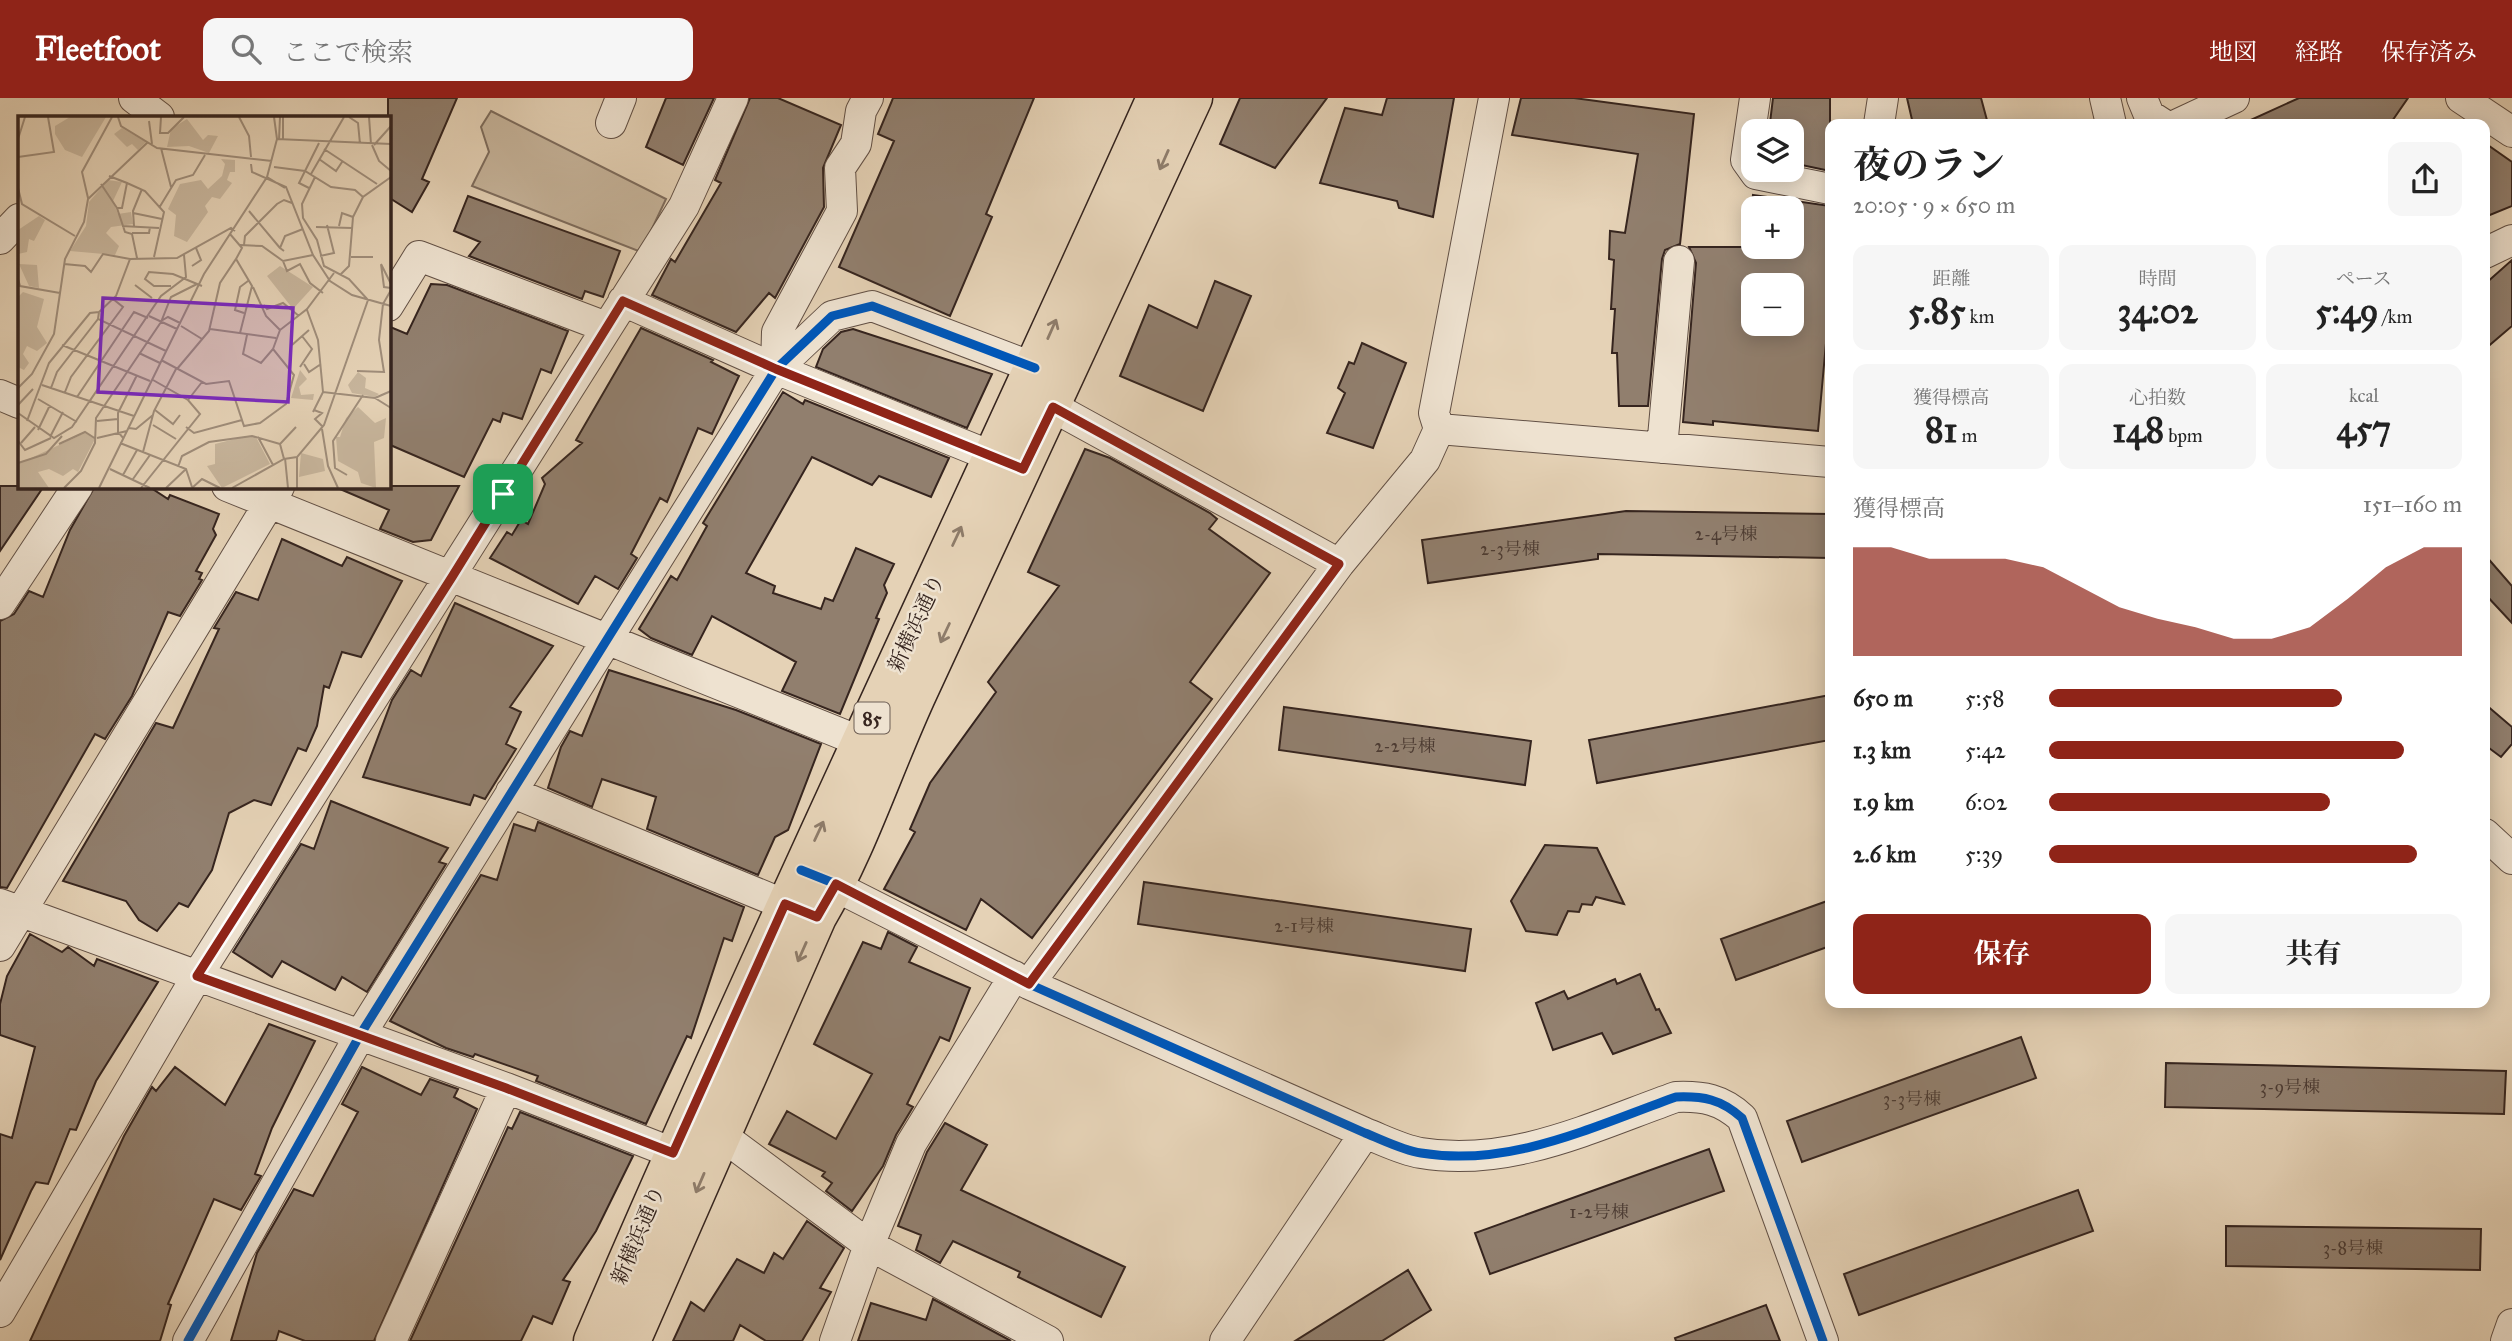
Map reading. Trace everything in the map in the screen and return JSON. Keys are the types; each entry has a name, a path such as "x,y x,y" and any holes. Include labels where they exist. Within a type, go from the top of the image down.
{"main road":[{"name":"新横浜通り","path":"631,1341 721,1135 801,911 801,870 875,747 1008,463 1035,368 1156,98"},
{"name":"新横浜通り","path":"1008,463 1053,407 1193,98"},
{"name":"新横浜通り","path":"593,1341 673,1153 801,911 836,884 875,747"}],"street":[{"path":"117,116 134,98 158,116"},
{"path":"0,1312 197,976 452,577 684,206 733,98"},
{"path":"776,369 778,332 842,211 840,168 856,144 861,111 868,98"},
{"path":"835,1341 869,1245 911,1144 1022,980 1339,564 1425,460 1439,429 1434,413 1494,98"},
{"path":"1755,98 1746,160 1756,174 1825,188"},
{"path":"1880,119 1883,98"},
{"path":"2105,98 2109,119"},
{"path":"2142,98 2149,115 2155,119"},
{"path":"2189,119 2234,98"},
{"path":"2461,98 2512,132"},
{"path":"0,239 18,220"},
{"path":"2490,251 2512,240"},
{"path":"390,303 419,256 606,327"},
{"path":"1662,448 1679,261"},
{"path":"623,301 776,369 1008,463"},
{"path":"188,1341 360,1035 776,369 832,316 872,306 1035,368"},
{"path":"0,395 18,402"},
{"path":"1053,407 1339,564"},
{"path":"1439,429 1825,461"},
{"path":"0,604 78,488"},
{"path":"237,488 274,495 452,577 875,747"},
{"path":"0,946 10,908 274,495"},
{"path":"511,792 801,911"},
{"path":"2490,839 2512,859"},
{"path":"801,870 836,884 1022,980 1365,1133 1420,1153 1484,1156 1526,1150 1676,1097 1699,1096 1727,1104 1742,1118 1823,1341"},
{"path":"10,908 506,1088 673,1153"},
{"path":"391,1341 506,1088"},
{"path":"1225,1341 1365,1133"},
{"path":"721,1135 869,1245 1048,1341"},
{"path":"2506,1341 2512,1324"}],"shaded area":[{"path":"491,111 666,199 641,252 472,186 489,152 481,127"}],"building":[{"path":"388,98 457,98 422,179 429,182 412,212 390,198"},
{"path":"666,98 714,98 683,165 646,147"},
{"path":"750,98 778,98 841,125 823,168 824,207 775,298 769,293 736,332 652,295 671,259 675,262 721,183 715,180"},
{"path":"893,98 1034,98 986,214 992,217 950,316 839,267 894,141 878,134"},
{"path":"1240,98 1327,98 1275,168 1220,144"},
{"path":"1387,98 1454,98 1433,217 1399,208 1397,201 1320,183 1345,108 1382,115"},
{"path":"1521,98 1574,98 1694,114 1680,244 1665,250 1662,259 1648,406 1619,406 1617,353 1612,353 1615,309 1611,309 1614,260 1609,259 1610,231 1625,233 1638,154 1512,135"},
{"path":"1773,98 1830,98 1830,119 1825,119 1825,170 1804,166 1804,119 1770,119"},
{"path":"1907,98 1981,98 1987,119 1912,119"},
{"path":"2299,98 2408,98 2393,119 2253,119"},
{"path":"2490,147 2512,162 2512,206 2490,215"},
{"path":"468,196 620,251 603,297 585,291 582,299 469,256 480,242 454,231"},
{"path":"1804,202 1825,205 1825,354 1818,431 1713,421 1713,425 1683,422 1696,263 1689,247 1741,247 1741,259 1804,259"},
{"path":"2512,260 2512,326 2490,345 2490,280"},
{"path":"1215,281 1251,296 1203,411 1120,376 1149,305 1197,328"},
{"path":"431,284 447,285 568,331 551,373 541,369 522,419 503,413 500,422 493,419 464,477 390,445 390,327 407,334"},
{"path":"641,328 713,360 711,362 739,376 712,434 698,428 667,502 660,498 631,554 637,558 618,589 595,576 578,604 490,558 507,532 512,535 521,520 528,524 545,484 542,478 582,443 576,440"},
{"path":"853,329 992,374 967,428 816,367 823,349 841,332"},
{"path":"1362,343 1406,363 1373,448 1327,433 1345,393 1338,388 1349,362 1354,364"},
{"path":"783,392 803,404 805,400 949,458 931,497 879,476 872,485 812,457 746,573 775,586 773,593 821,609 825,598 833,601 856,548 894,564 884,585 887,593 876,618 879,619 840,714 782,691 796,662 712,616 692,655 651,638 639,629 671,576 677,580 707,526 703,523"},
{"path":"1085,449 1110,458 1210,513 1217,519 1209,529 1270,573 1190,682 1212,699 1032,938 981,899 966,930 884,889 915,832 910,829 930,783 996,692 988,682 1059,586 1028,572"},
{"path":"0,486 43,488 0,551"},
{"path":"459,486 431,540 413,542 380,529 389,510 338,488"},
{"path":"94,488 151,488 168,499 170,495 219,514 213,529 216,535 196,571 202,573 199,579 202,580 180,616 168,612 132,696 105,739 95,734 7,888 0,887 0,621 14,614 29,591 43,597 70,530"},
{"path":"1626,511 1825,514 1825,558 1598,554 1598,559 1428,583 1422,540"},
{"path":"282,539 342,566 347,557 402,581 361,657 342,652 329,688 324,686 317,726 306,751 298,748 271,805 254,800 229,813 212,870 188,907 179,903 157,931 139,920 126,901 63,881 156,723 173,728 219,629 214,628 236,592 258,600"},
{"path":"2490,561 2512,586 2512,623 2490,599"},
{"path":"455,603 553,646 510,707 521,712 506,744 516,749 485,799 474,795 470,805 363,777 392,700 411,670 421,676"},
{"path":"609,670 736,710 821,744 788,830 775,837 758,875 647,829 656,797 602,779 592,807 548,788 561,747 570,731 582,736"},
{"path":"1825,696 1825,741 1597,783 1589,740"},
{"path":"1284,707 1531,741 1525,785 1279,750"},
{"path":"2490,708 2512,727 2512,744 2501,757 2490,749"},
{"path":"331,801 448,848 439,862 446,864 367,992 342,977 335,990 282,961 272,977 233,952 301,844 314,849"},
{"path":"538,822 744,907 732,941 724,938 691,1038 687,1036 646,1124 536,1081 538,1076 475,1054 473,1057 446,1048 390,1021 481,875 497,880 514,824 535,831"},
{"path":"1545,845 1597,848 1624,904 1596,897 1592,905 1582,904 1579,912 1568,911 1557,935 1526,931 1511,901"},
{"path":"1144,882 1471,929 1465,971 1138,924"},
{"path":"1825,902 1825,948 1736,980 1721,939"},
{"path":"888,932 917,947 909,962 970,988 949,1041 940,1037 907,1104 913,1107 896,1135 883,1166 852,1211 826,1191 832,1183 822,1176 825,1172 769,1144 787,1111 836,1139 872,1074 814,1044 863,942 881,949"},
{"path":"30,934 62,952 68,947 94,966 97,959 158,982 96,1081 76,1130 70,1129 48,1184 36,1182 0,1260 0,1134 12,1138 35,1047 0,1035 0,1004 7,976"},
{"path":"1640,974 1656,1010 1659,1009 1671,1033 1613,1054 1602,1033 1553,1050 1536,1003 1564,991 1568,999 1615,979 1617,984"},
{"path":"269,1024 315,1041 272,1128 255,1174 261,1176 241,1210 214,1199 168,1304 171,1305 160,1341 30,1341 124,1136 152,1087 156,1091 175,1067 225,1105"},
{"path":"2021,1037 2036,1078 1802,1162 1787,1121"},
{"path":"2166,1063 2506,1071 2504,1114 2165,1107"},
{"path":"362,1067 421,1095 430,1079 458,1089 454,1097 477,1109 374,1341 305,1341 279,1331 276,1341 231,1341 257,1253 294,1189 313,1196 358,1112 342,1104"},
{"path":"520,1112 633,1156 596,1231 563,1280 570,1282 552,1324 533,1316 521,1341 410,1341 508,1127 512,1129"},
{"path":"945,1123 987,1145 961,1190 1125,1267 1101,1317 1018,1277 1020,1272 953,1241 940,1263 916,1250 921,1235 898,1226 927,1152"},
{"path":"1709,1149 1724,1191 1490,1274 1475,1233"},
{"path":"2078,1190 2093,1231 1859,1315 1844,1274"},
{"path":"807,1221 844,1248 820,1288 831,1292 802,1341 766,1341 740,1325 733,1341 673,1341 691,1302 704,1311 737,1259 764,1273 774,1253 783,1259"},
{"path":"2226,1226 2481,1229 2480,1270 2226,1266"},
{"path":"1408,1270 1431,1310 1382,1341 1295,1341"},
{"path":"933,1299 1011,1341 858,1341 871,1303 926,1320"},
{"path":"1766,1305 1780,1341 1676,1341 1675,1338"}],"cycle path":[{"path":"188,1341 360,1035 776,369 832,316 872,306 1035,368"},
{"path":"801,870 836,884 1029,984 1365,1133 1414,1152 1454,1156 1519,1150 1551,1142 1676,1097 1703,1098 1719,1103 1742,1118 1823,1341"}],"route":[{"path":"623,301 776,369 1023,469 1053,407 1339,564 1029,984 836,884 817,917 785,904 673,1153 506,1088 197,976 503,494 623,301"}]}
